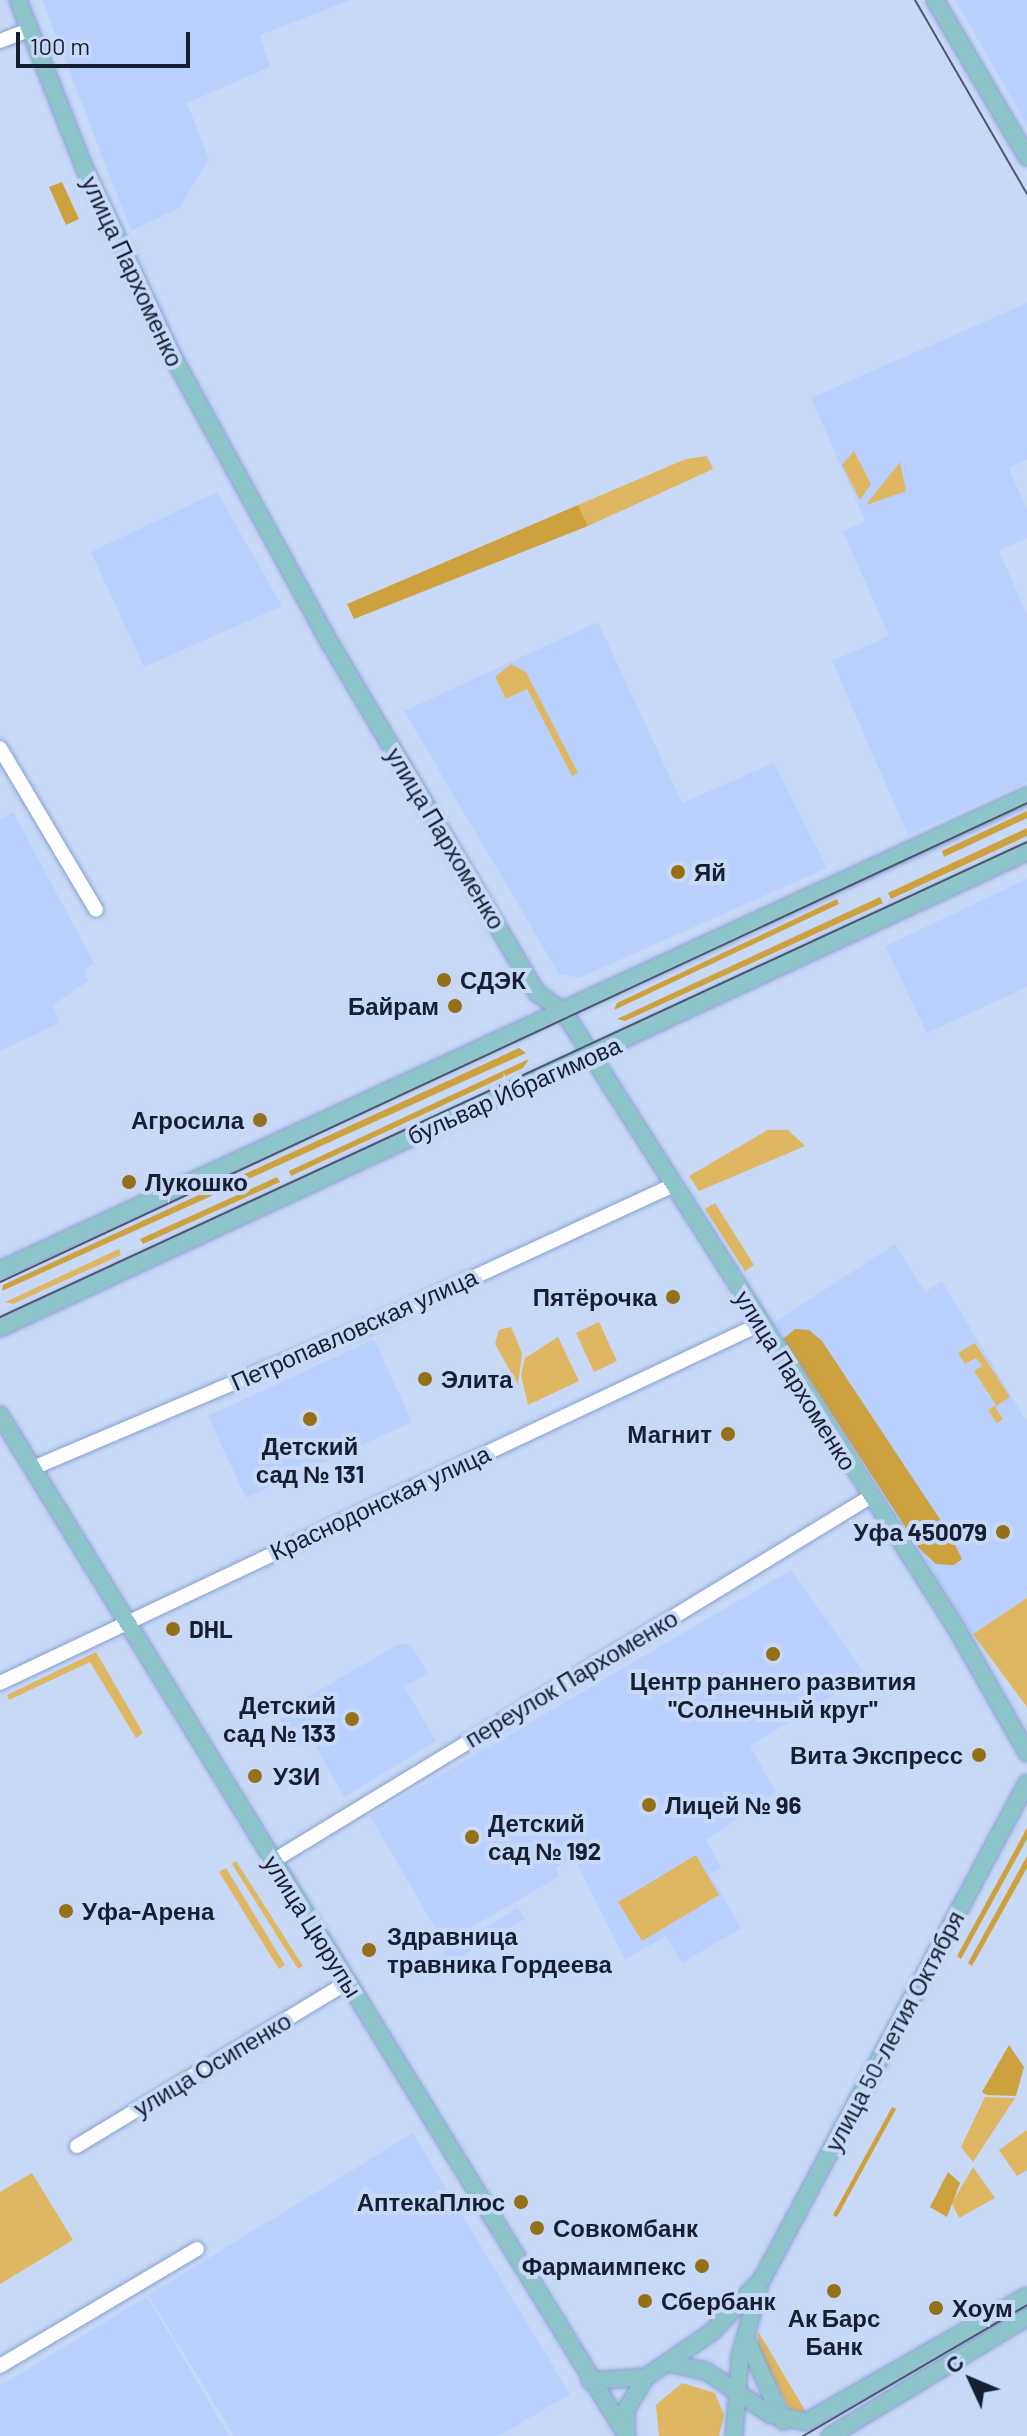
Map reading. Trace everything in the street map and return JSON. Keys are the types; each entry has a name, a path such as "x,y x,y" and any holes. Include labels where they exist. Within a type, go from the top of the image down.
{"main road":[{"name":"улица Пархоменко","path":"18,0 28,30 172,355 330,643 537,993 564,1012 587,1057 673,1185 955,1626 1027,1753"},
{"path":"935,0 1027,157"},
{"name":"бульвар Ибрагимова","path":"0,1270 1027,796"},
{"name":"бульвар Ибрагимова","path":"0,1328 1027,852"},
{"name":"улица Цюрупы","path":"0,1415 590,2381 627,2436"},
{"name":"улица 50-летия Октября","path":"734,2436 746,2338 762,2279 1027,1783"},
{"name":"улица 50-летия Октября","path":"646,2377 712,2332 762,2279"},
{"path":"668,2363 706,2371 739,2397 783,2421 813,2420 1027,2296"},
{"path":"830,2436 1027,2317"},
{"path":"746,2338 783,2421"},
{"path":"590,2381 646,2377"},
{"path":"627,2436 626,2410 646,2377"},
{"path":"739,2397 746,2436"}],"street":[{"path":"0,41 28,30"},
{"path":"0,748 96,910"},
{"name":"Петропавловская улица","path":"33,1468 377,1322 673,1185"},
{"name":"Краснодонская улица","path":"0,1683 760,1324"},
{"name":"переулок Пархоменко","path":"273,1861 870,1497"},
{"name":"улица Осипенко","path":"77,2146 348,1982"},
{"path":"0,2366 197,2249"}],"shaded area":[{"path":"42,0 351,0 260,35 270,67 187,103 209,159 179,208 131,231"},
{"path":"955,0 1027,0 1027,125"},
{"path":"62,182 79,219 66,225 49,187"},
{"path":"1027,303 1027,460 1009,468 1027,510 1027,538 999,551 1027,615 1027,782 908,835 832,661 889,636 843,531 865,521 811,398"},
{"path":"854,451 871,484 860,500 842,465"},
{"path":"707,456 713,469 588,526 578,505 686,459"},
{"path":"900,462 906,491 866,505"},
{"path":"217,492 282,606 144,667 91,552"},
{"path":"578,505 588,526 354,619 347,604"},
{"path":"598,622 682,803 774,763 827,868 579,978 559,974 404,711"},
{"path":"511,664 526,672 578,773 572,776 527,689 506,699 495,677"},
{"path":"1027,811 1027,818 944,857 942,851"},
{"path":"13,812 94,963 85,969 88,981 53,1005 59,1023 0,1051 0,819"},
{"path":"1027,828 1027,836 891,899 888,893"},
{"path":"1027,879 1027,987 927,1033 885,946"},
{"path":"880,897 883,903 625,1021 617,1019"},
{"path":"837,899 839,904 614,1010 617,1003"},
{"path":"519,1048 526,1053 2,1291 3,1285"},
{"path":"529,1059 523,1068 291,1176 289,1171"},
{"path":"768,1130 788,1130 805,1146 699,1191 689,1176"},
{"path":"277,1177 280,1182 143,1244 140,1239"},
{"path":"715,1203 754,1265 745,1271 705,1209"},
{"path":"895,1244 925,1292 942,1281 1027,1422 1027,1598 973,1634 775,1322"},
{"path":"119,1249 121,1255 13,1304 5,1302"},
{"path":"599,1322 617,1361 594,1372 576,1333"},
{"path":"511,1327 522,1353 518,1385 495,1344 499,1330"},
{"path":"795,1329 809,1330 822,1341 949,1533 962,1559 954,1565 936,1564 919,1548 783,1339"},
{"path":"558,1337 579,1381 528,1405 521,1375 525,1358"},
{"name":"Детский сад № 131","path":"374,1339 412,1422 246,1498 208,1416"},
{"path":"975,1343 1010,1397 995,1407 1003,1419 997,1423 988,1410 996,1405 974,1371 982,1366 976,1358 965,1364 958,1353"},
{"path":"791,1570 866,1675 750,1746 776,1792 706,1840 721,1867 710,1874 741,1928 682,1963 666,1936 625,1960 574,1858 556,1868 560,1876 444,1943 370,1816"},
{"path":"1027,1598 1027,1707 973,1634"},
{"name":"Детский сад № 133","path":"401,1643 411,1645 428,1673 404,1687 436,1741 344,1797 315,1745 290,1747 278,1714"},
{"path":"96,1652 143,1733 136,1738 90,1662 9,1700 7,1695"},
{"path":"1027,1828 1027,1839 961,1959 957,1956"},
{"path":"696,1855 719,1895 642,1941 618,1902"},
{"path":"1027,1856 1027,1868 972,1966 968,1963"},
{"path":"236,1861 303,1966 298,1969 232,1864"},
{"path":"226,1868 285,1965 279,1969 219,1872"},
{"path":"518,1908 525,1919 450,1963 443,1952"},
{"path":"1009,2045 1024,2067 1016,2096 987,2095 982,2092"},
{"path":"985,2097 1015,2098 973,2162 961,2147"},
{"path":"892,2107 896,2109 837,2217 833,2215"},
{"path":"1027,2130 1027,2170 1017,2176 999,2150"},
{"path":"413,2133 570,2394 499,2436 234,2436 148,2295"},
{"path":"973,2167 995,2198 959,2218 952,2203"},
{"path":"948,2172 960,2183 947,2217 930,2207"},
{"path":"32,2173 73,2240 0,2284 0,2192"},
{"path":"147,2296 229,2436 0,2436 0,2386"},
{"path":"758,2331 806,2412 790,2410 759,2353"},
{"path":"682,2383 715,2393 724,2415 719,2436 659,2436 656,2405"}],"tram line":[{"path":"915,0 1027,194"},
{"path":"0,1282 1027,803"},
{"path":"0,1317 1027,842"},
{"path":"803,2436 1027,2305"}],"place":[{"name":"Яй","path":"678,872"},
{"name":"СДЭК","path":"444,980"},
{"name":"Байрам","path":"455,1006"},
{"name":"Агросила","path":"260,1120"},
{"name":"Лукошко","path":"129,1182"},
{"name":"Пятёрочка","path":"673,1297"},
{"name":"Элита","path":"425,1379"},
{"name":"Детский сад № 131","path":"310,1419"},
{"name":"Магнит","path":"728,1434"},
{"name":"Уфа 450079","path":"1003,1532"},
{"name":"DHL","path":"173,1629"},
{"name":"Центр раннего развития \"Солнечный круг\"","path":"773,1654"},
{"name":"Детский сад № 133","path":"352,1719"},
{"name":"Вита Экспресс","path":"979,1755"},
{"name":"УЗИ","path":"255,1776"},
{"name":"Лицей № 96","path":"649,1805"},
{"name":"Детский сад № 192","path":"472,1837"},
{"name":"Уфа-Арена","path":"66,1911"},
{"name":"Здравница травника Гордеева","path":"369,1950"},
{"name":"АптекаПлюс","path":"521,2202"},
{"name":"Совкомбанк","path":"537,2228"},
{"name":"Фармаимпекс","path":"702,2266"},
{"name":"Ак Барс Банк","path":"834,2291"},
{"name":"Сбербанк","path":"645,2301"},
{"name":"Хоум","path":"936,2308"}]}
